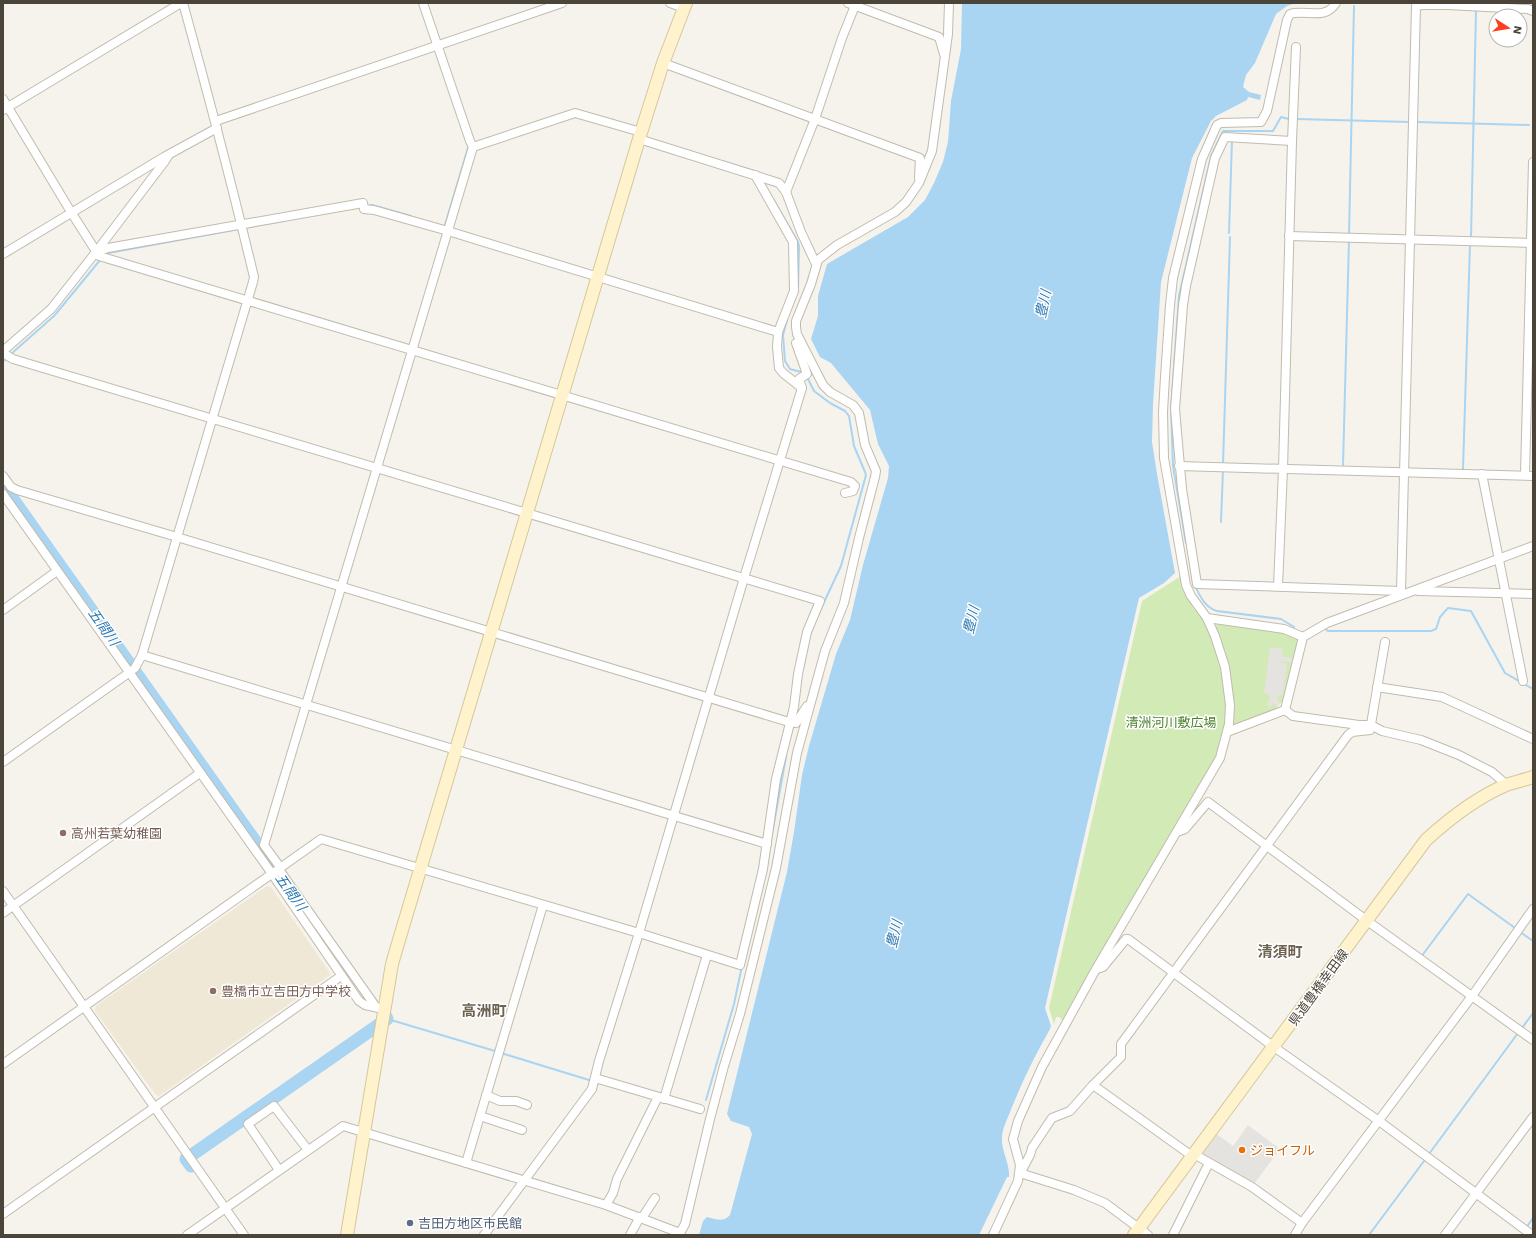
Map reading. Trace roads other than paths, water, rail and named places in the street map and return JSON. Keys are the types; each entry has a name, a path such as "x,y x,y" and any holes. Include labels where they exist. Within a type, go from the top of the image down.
{"street":[{"path":"3,762 132,671 142,656 254,277 242,223 216,124 182,3 6,109"},
{"path":"275,871 264,845 473,147 423,3"},
{"path":"3,254 71,212 168,156 216,124 562,3"},
{"path":"347,1235 364,1132 381,1008 392,964 640,136 663,63 685,6 670,3"},
{"path":"484,1235 592,1089 708,697 802,388 799,379 804,376 794,335 798,315 811,284 816,264 820,257 837,245 896,212 906,202 919,183 932,151 945,58 949,3"},
{"path":"1020,1174 1020,1165 1013,1139 1018,1121 1042,1067 1096,969 1220,758 1227,732 1230,705 1225,667 1220,647 1206,618 1191,596 1186,585 1164,458 1164,377 1173,278 1202,159 1217,125 1221,123 1261,122 1267,111 1287,20 1290,14 1320,14 1331,10 1336,3"},
{"path":"786,192 815,119 853,4 939,37 945,58"},
{"path":"1401,593 1416,6 1447,5 1528,9 1533,11"},
{"path":"1278,586 1296,47"},
{"path":"663,63 920,158 919,183"},
{"path":"3,99 6,109 96,252 100,256 852,482 854,486 853,491 845,493"},
{"path":"473,147 575,113 779,182 786,192 801,232 816,264"},
{"path":"1292,140 1225,137 1215,158 1183,305 1175,410 1179,466 1188,534 1197,584 1278,586 1401,593"},
{"path":"3,1064 321,839 639,933 740,965 763,869 776,779 792,723 798,674 806,632 820,601 13,359 3,352 51,309 168,156"},
{"path":"1179,466 1529,476 1533,162"},
{"path":"755,175 793,242 794,291 778,332 777,347 780,368 783,373 802,388"},
{"path":"96,252 108,248 242,223 363,203 364,209 374,210 448,231 597,278 778,332"},
{"path":"1289,236 1532,243"},
{"path":"187,1235 342,1126 606,1205 680,1234 685,1224 710,1119 740,1014 761,930 776,868 797,753 825,651 844,603 876,471 865,445 859,413 849,402 830,392 823,385 804,348 796,327"},
{"path":"1482,474 1523,681"},
{"path":"3,476 11,486 17,490 792,723"},
{"path":"3,494 57,571 132,671 200,773 275,871 358,1001 365,1005 381,1008"},
{"path":"1285,710 1303,637 1327,623 1401,593 1533,546"},
{"path":"3,610 57,571"},
{"path":"1413,590 1533,594"},
{"path":"1206,618 1284,629 1303,637"},
{"path":"993,1235 1016,1188 1020,1174 1032,1148 1052,1118 1070,1111 1121,1057 1121,1044 1348,735 1352,732 1370,730 1384,642"},
{"path":"142,656 306,704 767,844"},
{"path":"1377,687 1442,697 1533,739"},
{"path":"792,723 807,706 810,706"},
{"path":"1227,732 1285,710"},
{"path":"1285,710 1293,716 1358,725 1371,725 1382,731 1421,740 1459,755 1492,772 1507,785"},
{"path":"3,913 200,773"},
{"name":"県道豊橋幸田線","path":"1140,1233 1193,1155 1426,840 1443,824 1490,793 1507,785 1533,777"},
{"path":"1177,832 1185,829 1208,802 1366,920 1533,1040"},
{"path":"275,871 280,871 381,1008"},
{"path":"3,892 244,1235"},
{"path":"466,1163 543,905"},
{"path":"1295,1235 1302,1223 1472,996 1533,909"},
{"path":"1096,969 1103,967 1126,939 1128,939 1274,1047 1379,1121 1532,1235"},
{"path":"606,1205 613,1194 617,1179 661,1098 707,955"},
{"path":"3,1214 341,976"},
{"path":"595,1078 700,1109"},
{"path":"1093,1085 1193,1155 1252,1187 1302,1223"},
{"path":"486,1095 500,1101 516,1101 527,1105"},
{"path":"279,1170 248,1124 274,1106 308,1150"},
{"path":"480,1116 522,1130"},
{"path":"1445,1235 1533,1117"},
{"path":"1173,1235 1209,1163"},
{"path":"1020,1174 1074,1190 1105,1203 1140,1233"},
{"path":"630,1235 655,1198"}],"water":[{"name":"豊川","path":"962,3 1296,3 1287,6 1276,14 1255,63 1246,75 1243,87 1249,92 1261,95 1260,100 1248,97 1247,100 1216,116 1211,121 1192,158 1161,282 1152,442 1175,573 1164,583 1139,598 1045,1008 1051,1026 1024,1080 1006,1121 1002,1135 1002,1143 1009,1177 1007,1177 979,1235 699,1235 703,1221 707,1217 722,1220 730,1215 752,1134 749,1127 731,1121 727,1114 787,872 802,775 809,746 836,654 850,620 863,565 888,478 889,466 878,444 870,410 831,363 820,357 811,339 818,316 818,296 827,264 908,217 925,200 934,183 943,162 948,142 951,101 961,49"}],"waterway":[{"path":"1349,235 1354,6"},
{"path":"1471,238 1476,10"},
{"path":"1186,543 1173,466 1171,408 1179,296 1211,156 1223,131 1273,131 1281,117 1289,119"},
{"path":"1296,119 1410,122"},
{"path":"1417,122 1529,125"},
{"path":"1229,233 1232,140"},
{"path":"445,225 468,148"},
{"path":"722,161 758,172"},
{"path":"773,199 798,242 798,289"},
{"path":"369,206 372,205 411,216"},
{"path":"245,228 283,221"},
{"path":"108,253 239,229"},
{"path":"1223,465 1230,237"},
{"path":"1343,465 1349,240"},
{"path":"1463,469 1470,244"},
{"path":"11,354 54,316 101,259"},
{"path":"787,320 783,335 785,361 790,369 801,372 802,375"},
{"path":"805,378 808,379 814,391 830,403 845,411 849,416 854,446 866,475 841,566 818,615"},
{"path":"1221,522 1223,470"},
{"name":"五間川","path":"3,485 284,882"},
{"path":"1195,586 1206,604 1217,611 1281,619 1294,627"},
{"path":"1324,628 1328,631 1431,631 1436,629 1440,617 1448,608 1471,611 1505,673 1533,689"},
{"path":"770,845 786,757"},
{"path":"1421,957 1468,894 1515,928"},
{"path":"1520,932 1533,941"},
{"path":"706,1100 734,1004 742,966"},
{"path":"1522,1028 1533,1013"},
{"name":"五間川","path":"191,1166 186,1159 387,1019 386,1017"},
{"path":"391,1020 495,1051"},
{"path":"1429,1154 1518,1033"},
{"path":"501,1053 589,1080"},
{"path":"1369,1235 1424,1161"},
{"path":"1526,1228 1533,1218"}],"place":[{"name":"高州若葉幼稚園","path":"63,833"},
{"name":"豊橋市立吉田方中学校","path":"213,991"},
{"name":"ジョイフル","path":"1242,1150"},
{"name":"吉田方地区市民館","path":"410,1223"}],"district":[{"name":"清須町","path":"1280,952"},
{"name":"高洲町","path":"484,1011"}],"park label":[{"name":"清洲河川敷広場","path":"1171,722"}]}
